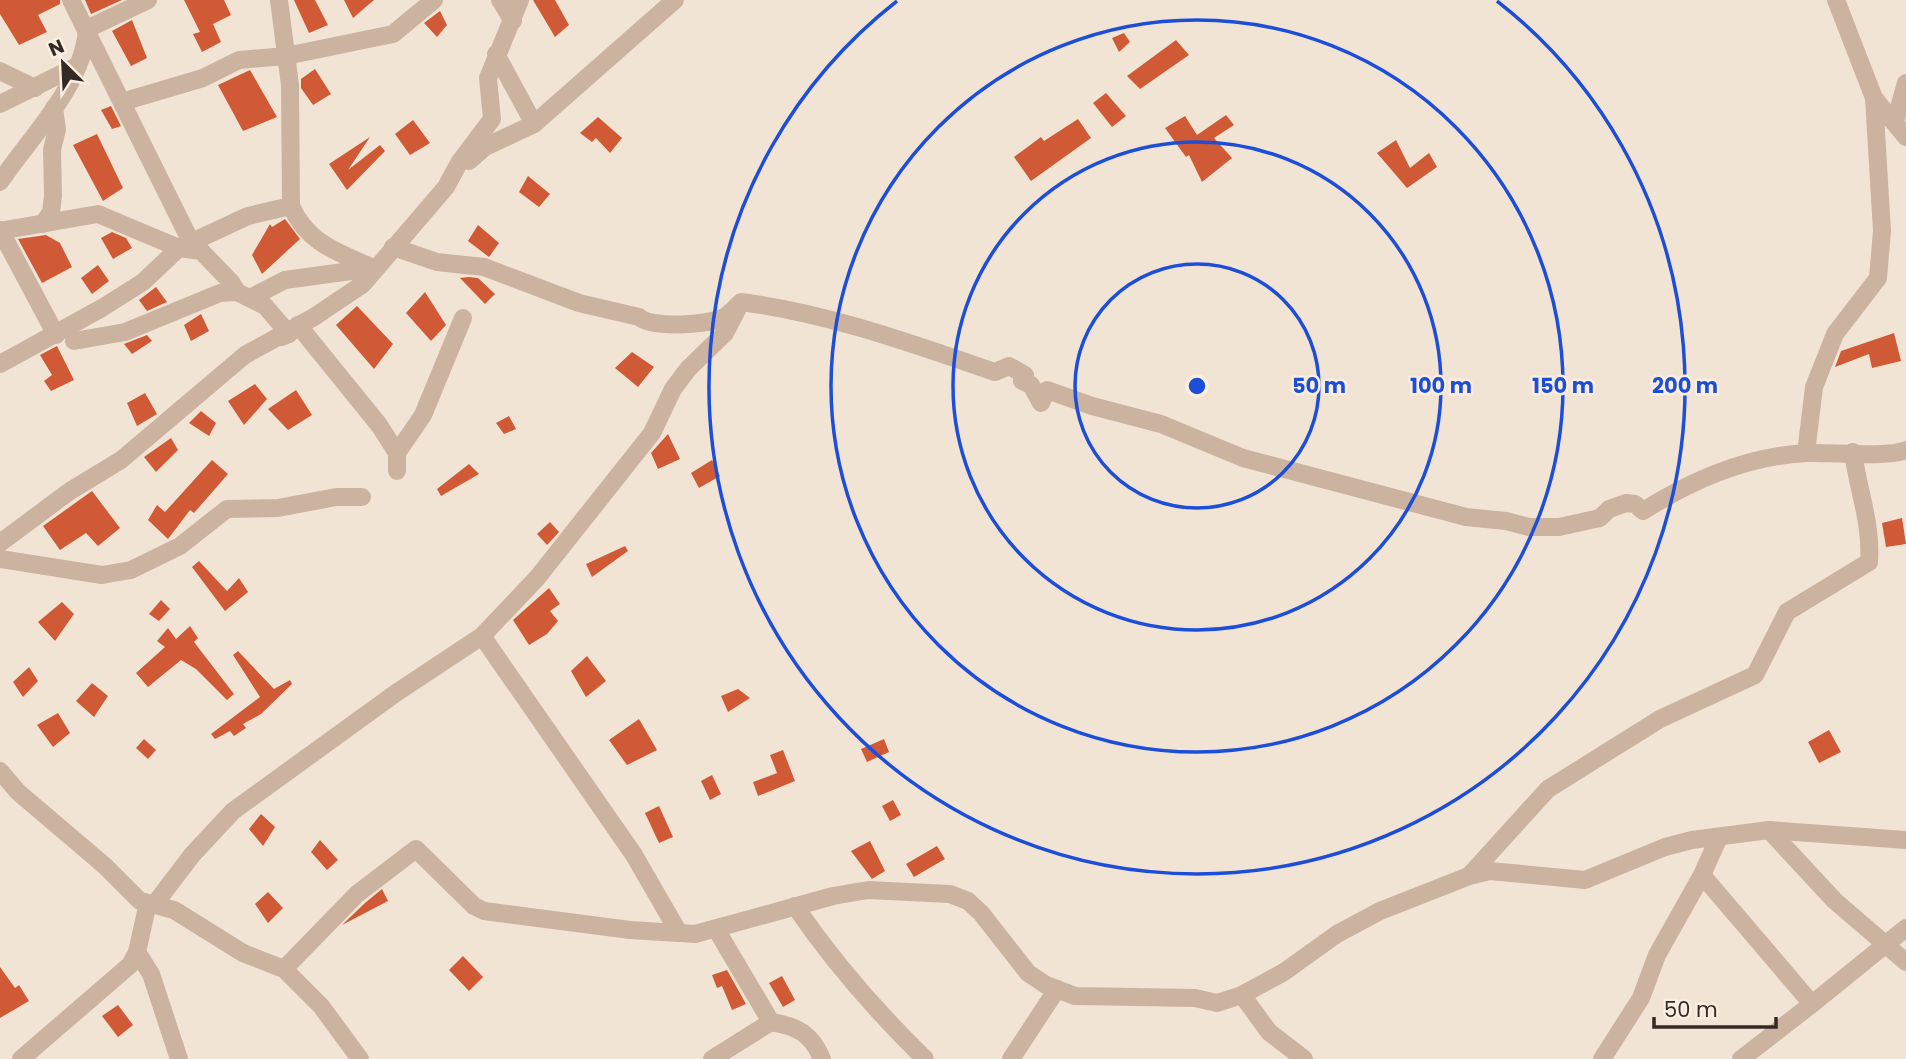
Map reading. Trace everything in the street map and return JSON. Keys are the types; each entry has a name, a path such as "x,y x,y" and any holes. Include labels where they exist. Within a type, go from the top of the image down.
{"street":[{"path":"71,0 190,247"},
{"path":"87,29 148,0"},
{"path":"279,0 290,85 290,206 296,219 318,243 373,268"},
{"path":"122,102 203,78 239,60 286,56 393,34 434,0"},
{"path":"500,0 513,21"},
{"path":"454,176 459,163 492,119 488,78 520,0"},
{"path":"0,543 70,491 121,460 245,355 363,284 373,268 454,176 485,146 534,124 675,0"},
{"path":"1806,453 1814,387 1835,334 1878,278 1882,231 1874,98 1836,0"},
{"path":"0,182 54,108 85,50 87,29"},
{"path":"496,54 534,124"},
{"path":"0,104 75,68"},
{"path":"0,71 35,88"},
{"path":"1895,122 1906,83"},
{"path":"1874,98 1906,138"},
{"path":"43,224 51,212 53,196 52,150 57,129 54,108"},
{"path":"0,364 56,335 143,282 190,247 248,216 290,206"},
{"path":"56,335 0,230 98,214 190,247 244,295 265,306 286,332 379,425 397,453 397,471"},
{"path":"393,247 437,262 484,267 579,303 639,317 644,321 679,325 714,319 723,317 741,302 775,307 873,332 995,372 1009,366 1025,375 1022,381 1031,385 1041,402 1047,390 1092,407 1161,424 1243,458 1466,517 1506,521 1529,527 1572,526 1600,518 1609,509 1626,503 1635,504 1643,511 1714,472 1806,453 1906,450"},
{"path":"74,341 125,332 220,293 244,295 285,280 373,268"},
{"path":"21,1059 130,965 137,952 151,904 233,811 396,693 482,636 537,578 652,433 673,389 688,369 725,333 741,302"},
{"path":"397,453 424,415 463,318"},
{"path":"1469,876 1548,789 1660,719 1755,676 1787,612 1869,562 1866,510 1856,478 1853,452"},
{"path":"0,559 102,575 117,574 180,547 227,509 278,508 336,497 362,497"},
{"path":"482,636 634,855 679,933"},
{"path":"0,771 18,792 105,866 140,901 174,910 243,953 284,969 321,1006 360,1059"},
{"path":"284,969 357,894 416,849 474,906 484,911 541,920 679,933 716,929 796,906 867,890 950,894 968,901 981,913 1028,973 1057,989 1075,996 1195,998 1217,1003 1242,995 1284,972 1337,934 1392,906 1469,876 1490,871 1585,880 1665,847 1769,830 1906,840"},
{"path":"1769,830 1835,901 1884,946 1906,962"},
{"path":"1602,1059 1641,998 1657,955 1702,875 1719,837"},
{"path":"1702,875 1812,1004"},
{"path":"796,906 822,947 861,993 925,1059"},
{"path":"1741,1059 1906,928"},
{"path":"716,929 771,1022"},
{"path":"137,952 151,975 178,1059"},
{"path":"1011,1059 1057,989"},
{"path":"1242,995 1269,1032 1304,1059"},
{"path":"712,1059 771,1022 792,1025 809,1036 822,1059"}],"building":[{"path":"0,0 60,0 60,4 38,15 47,32 19,45 0,14"},
{"path":"85,0 122,0 91,14"},
{"path":"184,0 224,0 231,15 213,24 221,42 202,52 193,34 200,32"},
{"path":"294,0 315,0 328,25 309,33"},
{"path":"344,0 374,0 353,18"},
{"path":"533,0 555,0 569,25 555,37"},
{"path":"440,11 447,25 437,37 424,23"},
{"path":"132,20 147,58 131,66 112,31"},
{"path":"1124,33 1130,42 1119,52 1112,38"},
{"path":"1176,40 1189,55 1140,89 1127,76"},
{"path":"315,69 331,94 313,105 301,88 301,79"},
{"path":"250,70 277,117 243,131 218,85"},
{"path":"1106,93 1126,116 1112,127 1093,103"},
{"path":"111,106 121,126 112,129 101,110"},
{"path":"1226,115 1234,125 1214,138 1232,158 1202,182 1189,155 1186,157 1165,128 1185,116 1197,135"},
{"path":"598,117 622,138 610,153 596,138 592,142 580,133"},
{"path":"1078,119 1091,138 1031,181 1014,157 1041,137 1044,141"},
{"path":"413,120 430,143 410,155 395,134"},
{"path":"97,134 123,188 103,201 73,145"},
{"path":"370,137 348,170 380,145 385,151 347,190 329,164"},
{"path":"1396,140 1410,168 1429,153 1437,167 1407,188 1377,153"},
{"path":"528,176 550,194 539,207 519,192"},
{"path":"285,219 300,239 262,274 252,255 270,224 272,227"},
{"path":"478,225 499,243 489,257 468,241"},
{"path":"112,232 126,238 132,248 113,259 101,238"},
{"path":"46,235 60,243 72,267 42,283 18,239"},
{"path":"98,265 109,281 92,294 81,278"},
{"path":"460,278 478,278 495,294 485,304"},
{"path":"156,287 167,302 147,311 139,300"},
{"path":"425,292 446,325 431,341 406,313"},
{"path":"357,306 393,344 374,369 336,325"},
{"path":"201,314 209,331 191,341 184,325"},
{"path":"1894,333 1901,361 1872,368 1869,354 1835,367 1841,351"},
{"path":"147,335 152,341 132,354 124,344"},
{"path":"57,346 74,380 51,391 44,381 52,375 40,355"},
{"path":"632,352 654,367 638,387 615,368"},
{"path":"255,384 267,399 244,425 228,401"},
{"path":"296,390 312,415 288,430 268,409"},
{"path":"145,393 157,414 137,426 127,403"},
{"path":"201,411 216,423 209,436 189,423"},
{"path":"509,416 516,429 504,434 496,423"},
{"path":"668,434 680,459 658,469 651,453"},
{"path":"171,438 178,450 156,472 144,457"},
{"path":"212,460 228,474 194,513 190,510 168,539 148,520 157,505 165,512"},
{"path":"712,460 720,476 699,488 691,473"},
{"path":"469,464 479,474 441,496 437,489"},
{"path":"92,491 120,528 98,546 86,533 60,550 43,526"},
{"path":"1902,518 1906,544 1886,547 1882,523"},
{"path":"550,522 559,532 547,545 537,534"},
{"path":"625,546 628,551 592,577 586,564"},
{"path":"199,561 227,591 239,578 248,592 225,611 192,567"},
{"path":"549,588 560,604 550,611 558,621 547,634 529,645 513,620"},
{"path":"161,600 170,609 159,621 149,614"},
{"path":"62,602 74,614 55,641 38,622"},
{"path":"190,626 198,638 194,642 234,694 227,700 196,669 181,660 148,687 136,673 165,647 157,641 168,628 176,639"},
{"path":"238,651 274,689 290,680 292,684 261,714 243,724 246,728 234,736 230,731 215,739 211,734 260,697 233,655"},
{"path":"587,656 606,681 586,697 571,671"},
{"path":"29,667 38,681 23,697 13,682"},
{"path":"92,683 108,696 94,717 76,701"},
{"path":"738,689 750,698 728,712 721,696"},
{"path":"58,713 70,733 53,747 37,725"},
{"path":"639,719 657,750 627,765 609,740"},
{"path":"1829,730 1841,752 1819,763 1808,742"},
{"path":"144,739 156,750 148,759 136,748"},
{"path":"884,739 889,752 867,762 861,749"},
{"path":"783,750 795,781 758,796 753,782 777,773 770,755"},
{"path":"712,775 721,794 710,800 701,781"},
{"path":"893,800 901,815 890,821 882,806"},
{"path":"659,806 673,837 659,843 645,813"},
{"path":"261,814 275,827 263,846 249,829"},
{"path":"320,840 338,860 327,870 311,852"},
{"path":"870,841 885,871 872,879 851,851"},
{"path":"937,846 945,859 914,877 906,864"},
{"path":"382,889 388,901 342,925 365,903"},
{"path":"268,892 283,908 268,923 255,904"},
{"path":"463,956 483,977 469,991 449,970"},
{"path":"0,967 15,988 19,985 29,1001 0,1018"},
{"path":"727,970 746,1004 732,1010 722,986 717,988 712,975"},
{"path":"782,976 795,1000 783,1007 769,983"},
{"path":"118,1005 133,1025 118,1037 102,1016"}]}
